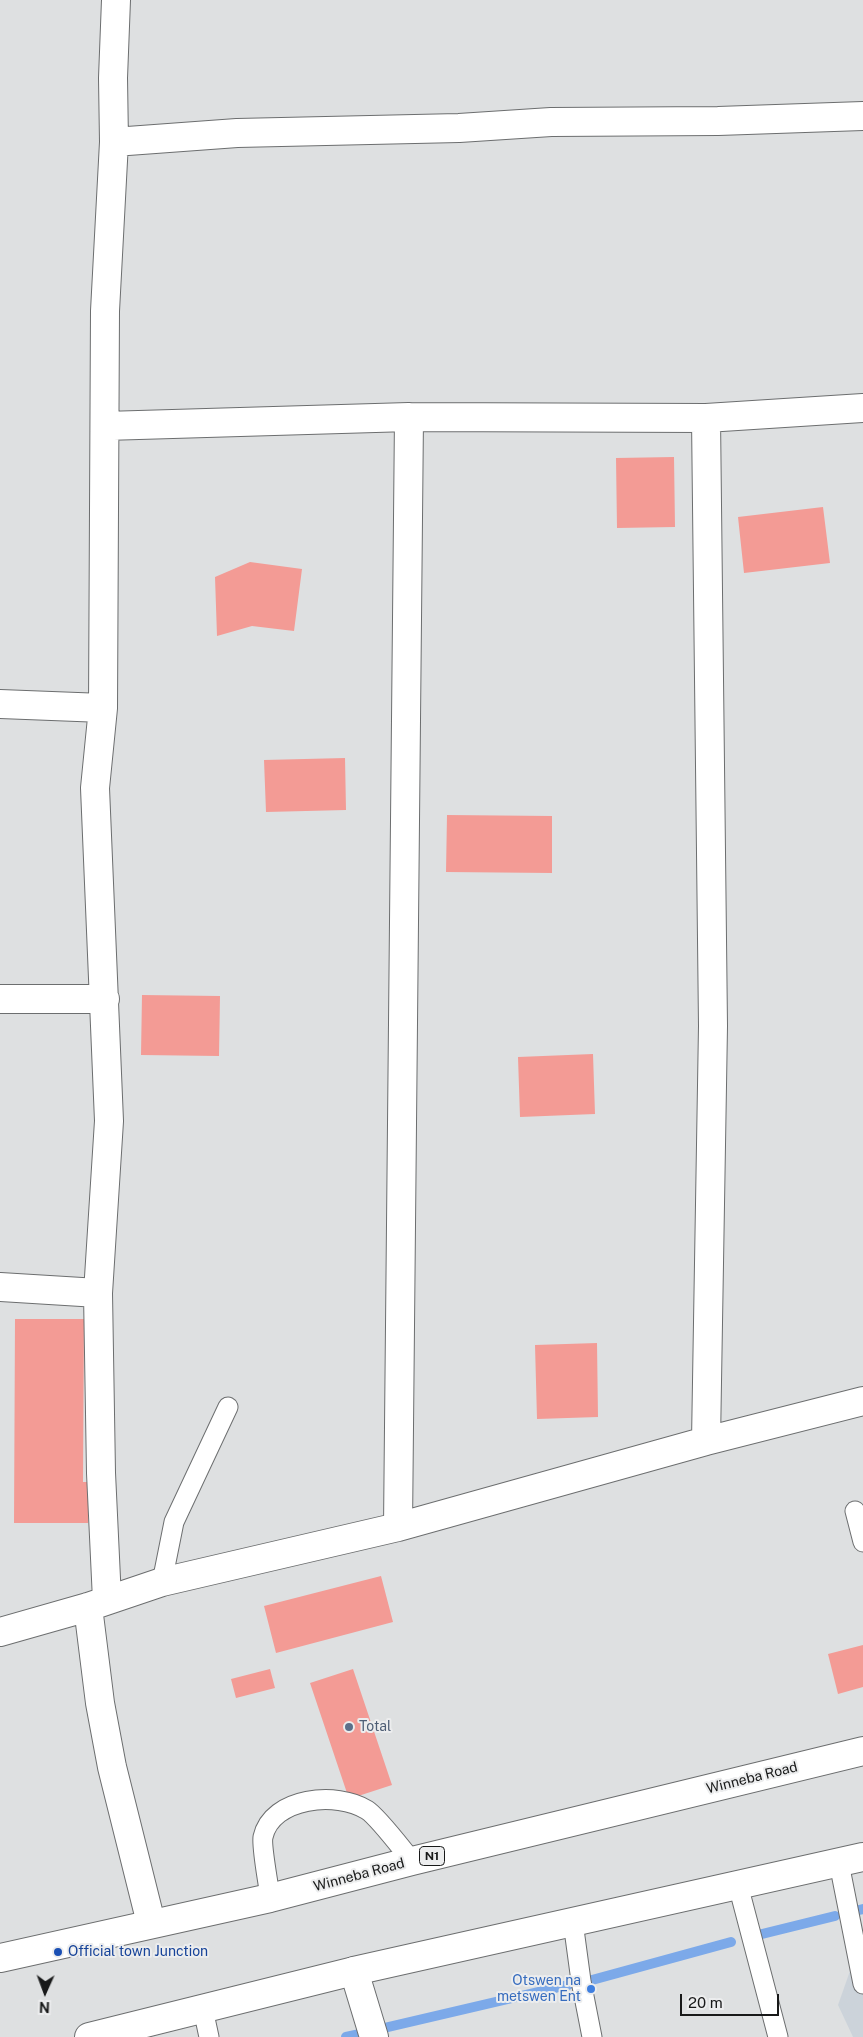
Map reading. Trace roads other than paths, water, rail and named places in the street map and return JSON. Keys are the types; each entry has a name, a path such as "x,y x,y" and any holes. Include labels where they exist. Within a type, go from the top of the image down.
{"main road":[{"path":"116,0 113,78 114,142 105,311 103,708 95,788 109,1120 98,1293 101,1473 98,1604 100,1703 109,1749 151,1923"},
{"path":"114,142 237,133 440,129 551,122 718,121 863,116"},
{"path":"104,426 409,417 706,418 863,408"},
{"path":"398,1527 409,417"},
{"path":"706,418 713,1026 706,1441"},
{"path":"0,704 103,708"},
{"path":"0,999 105,999"},
{"path":"0,1287 98,1293"},
{"path":"0,1632 98,1604 162,1582 398,1527 706,1441 863,1401"},
{"name":"Winneba Road","path":"0,1958 270,1898 412,1861 863,1751"},
{"path":"89,2037 354,1971 851,1860"},
{"path":"354,1971 374,2037"}],"lane":[{"path":"162,1582 174,1522 228,1407"},
{"path":"855,1511 863,1542"},
{"path":"270,1898 263,1838 273,1818 294,1803 329,1799 349,1802 368,1810 412,1861"},
{"path":"851,1860 863,1984"},
{"path":"738,1885 778,2037"},
{"path":"573,1922 581,1981 592,2037"},
{"path":"203,2009 209,2037"}],"waterway":[{"path":"859,1910 863,1909"},
{"path":"762,1934 835,1916"},
{"path":"592,1980 731,1942"},
{"path":"384,2028 568,1985"},
{"path":"346,2037 360,2034"}],"place":[{"name":"Total","path":"349,1727"},
{"name":"Official town Junction","path":"58,1952"},
{"name":"Otswen na metswen Ent","path":"591,1989"}]}
